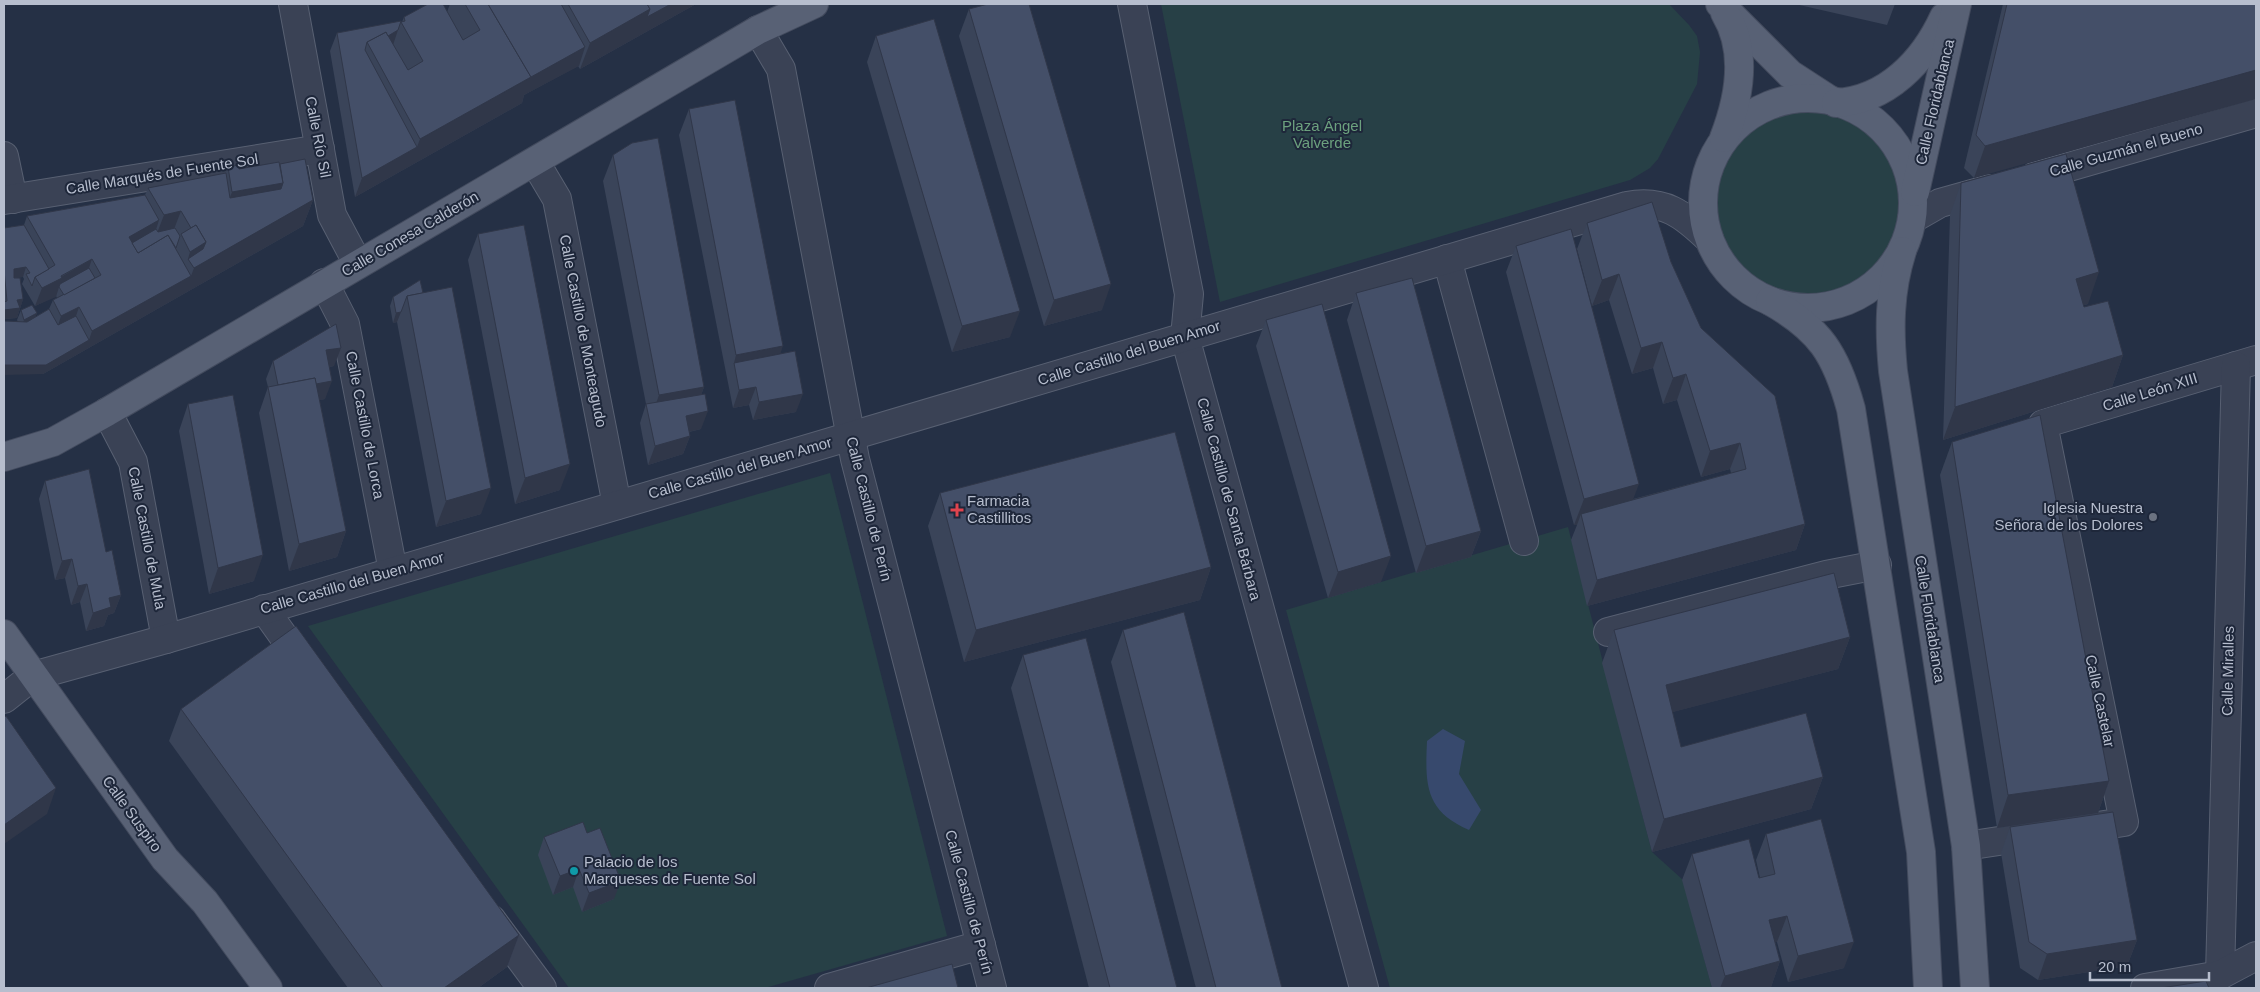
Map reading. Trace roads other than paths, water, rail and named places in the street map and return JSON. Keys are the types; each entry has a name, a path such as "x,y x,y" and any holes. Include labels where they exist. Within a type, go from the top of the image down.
{"main road":[{"name":"Calle Conesa Calderón","path":"4,457 53,442 758,30 814,4"},
{"path":"1720,4 1790,74 1836,103 1864,115 1890,138 1906,166 1912,210"},
{"path":"1720,4 1733,28 1738,64 1735,103 1722,143 1711,162 1703,194 1703,214 1709,239 1716,254 1737,281 1750,291 1770,301 1807,325 1834,361 1844,381 1851,409 1878,565 1921,852 1928,988"},
{"name":"Calle Floridablanca","path":"1836,103 1862,99 1878,92 1909,69 1928,47 1949,4"},
{"name":"Calle Floridablanca","path":"1957,4 1912,210 1894,276 1890,296 1890,339 1894,381 1966,846 1975,988"},
{"path":"1722,143 1743,121 1758,111 1774,105 1802,99 1836,103"},
{"path":"1770,301 1802,308 1839,304 1866,291 1880,279 1902,251"},
{"name":"Calle Suspiro","path":"4,634 164,859 205,902 268,988"}],"street":[{"name":"Calle Río Sil","path":"293,4 332,215 358,264"},
{"name":"Calle Castillo de Santa Bárbara","path":"1132,4 1189,294 1185,337 1364,988"},
{"name":"Calle Castillo de Perín","path":"758,30 781,69 850,436 992,988"},
{"name":"Calle Guzmán el Bueno","path":"1912,210 2256,113"},
{"name":"Calle Marqués de Fuente Sol","path":"8,200 320,149"},
{"path":"4,156 8,200"},
{"name":"Calle Castillo de Monteagudo","path":"535,162 557,199 617,505"},
{"name":"Calle Castillo del Buen Amor","path":"33,676 166,639 1641,203 1654,204 1677,212 1709,239"},
{"path":"1447,259 1524,541"},
{"name":"Calle Castillo de Lorca","path":"324,283 345,324 393,571"},
{"name":"Calle León XIII","path":"2043,424 2246,363"},
{"name":"Calle Miralles","path":"2220,976 2246,363"},
{"name":"Calle Castillo de Mula","path":"106,412 133,462 166,639"},
{"name":"Calle Castelar","path":"1966,846 2124,822 2043,424"},
{"path":"1608,632 1826,574 1878,565"},
{"path":"264,609 322,688"},
{"path":"4,699 33,676"},
{"path":"478,901 542,988"},
{"path":"829,988 980,945"},
{"path":"2145,988 2220,976 2256,956"}],"water":[{"path":"1443,729 1465,741 1459,774 1481,810 1469,830 1454,823 1444,814 1436,805 1431,795 1427,771 1427,741"}],"place":[{"name":"Farmacia Castillitos","path":"957,510"},
{"name":"Iglesia Nuestra Señora de los Dolores","path":"2153,517"},
{"name":"Palacio de los Marqueses de Fuente Sol","path":"574,871"}],"park label":[{"name":"Plaza Ángel Valverde","path":"1322,134"}]}
